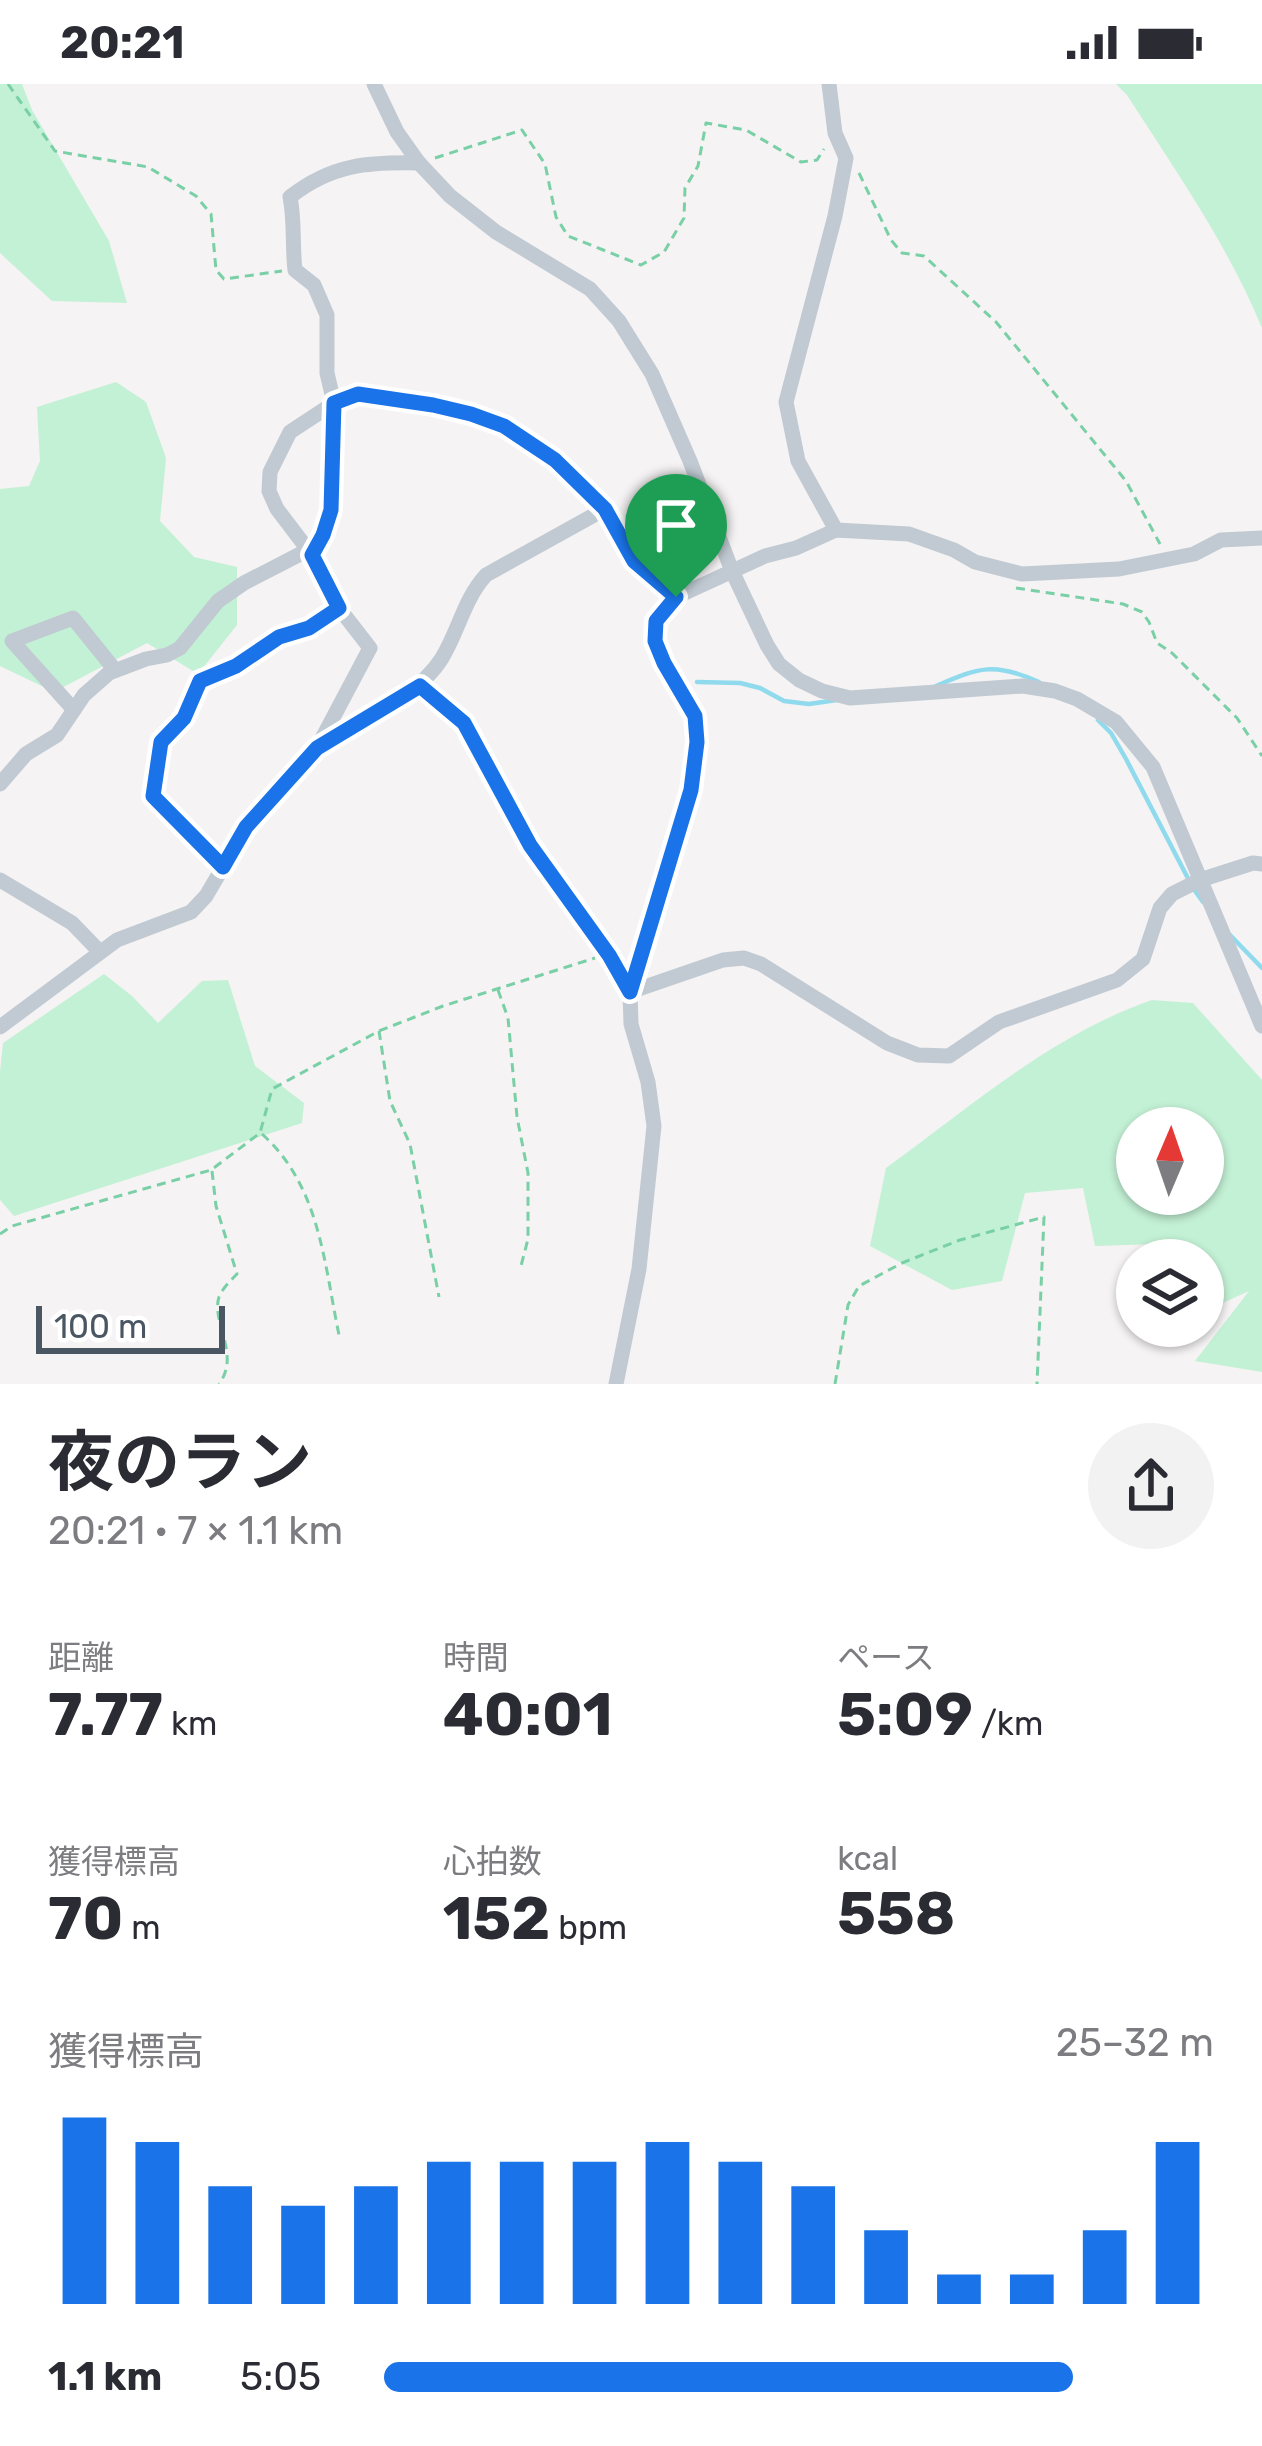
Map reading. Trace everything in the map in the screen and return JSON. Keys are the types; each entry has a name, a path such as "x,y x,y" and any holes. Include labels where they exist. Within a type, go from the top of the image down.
{"street":[{"path":"374,84 419,163 450,196 496,232 590,289 619,321 652,374 732,571 779,664 799,680 850,698 1023,686 1055,691 1117,722 1153,766 1262,1026"},
{"path":"830,84 835,133 846,158 786,402 797,461 836,530"},
{"path":"0,784 26,754 57,735 85,695 109,673 180,648 218,601 244,583 310,552 323,535 331,510 334,403 327,373 327,315 314,285 295,270 290,197 319,179 368,162 419,163"},
{"path":"0,1027 117,940 191,912 206,896 246,827 317,748 370,648 339,608 310,552 277,509 269,490 270,472 290,432 334,403 358,394 375,396 433,405 504,426 555,460 605,509 634,561 676,597"},
{"path":"317,748 420,686 442,658 473,590 486,574 605,509"},
{"path":"616,1384 639,1269 654,1126 648,1082 631,1024 630,992 691,790 697,742 695,716 655,641 656,621 676,597 836,530 909,534 974,562 1022,574 1118,569 1193,554 1221,540 1262,538"},
{"path":"223,867 153,796 161,742 184,718 200,681 236,666 279,637 309,628 339,608"},
{"path":"74,710 12,641 73,618 115,670"},
{"path":"420,686 464,723 530,845 630,992"},
{"path":"630,992 723,960 744,958 887,1043 918,1055 949,1056 999,1022 1117,980 1143,958 1160,908 1172,895 1200,880 1262,864"},
{"path":"0,880 72,923 100,952"}],"path":[{"path":"8,84 55,151 148,167 196,196 212,214 216,270 224,279 295,270"},
{"path":"419,163 522,130 544,164 556,218 568,236 641,265 664,252 684,218 686,188 698,166 706,123 746,130 802,162 817,160 835,133"},
{"path":"846,158 860,174 891,240 902,253 924,256 996,322 1126,482 1168,559"},
{"path":"1003,584 1142,611 1157,643 1237,718 1262,756"},
{"path":"0,1234 212,1170 260,1132 272,1089 379,1031 443,1006 609,955"},
{"path":"498,989 508,1018 517,1117 528,1173 528,1239 521,1266"},
{"path":"379,1031 391,1101 410,1144 439,1297"},
{"path":"260,1132 277,1148 307,1195 339,1335"},
{"path":"212,1170 216,1206 237,1274 219,1295 227,1345 225,1376 219,1384"},
{"path":"835,1384 848,1304 859,1286 960,1240 1044,1217 1037,1384"},
{"path":"0,1220 5,1229"}],"green space":[{"path":"0,84 22,84 32,110 109,241 127,303 52,301 0,253"},
{"path":"1116,84 1262,84 1262,328 1200,208"},
{"path":"116,382 146,402 166,458 160,521 194,557 237,567 237,625 198,674 147,643 54,692 0,666 0,489 29,486 40,461 37,407"},
{"path":"104,974 158,1023 202,981 228,980 255,1066 304,1103 302,1123 14,1216 0,1200 3,1043"},
{"path":"1152,1000 1193,1003 1262,1080 1262,1372 1195,1361 1206,1347 1224,1347 1224,1323 1249,1291 1224,1302 1224,1239 1116,1239 1116,1245 1095,1246 1083,1188 1025,1193 1002,1281 952,1290 870,1246 886,1168 1013,1074 1080,1032"}],"waterway":[{"path":"936,686 987,669 1039,682"},
{"path":"697,682 740,683 784,701 837,700"},
{"path":"1098,720 1111,733 1203,902"},
{"path":"1229,934 1262,968"}],"route":[{"path":"358,394 392,398 471,414 504,426 555,460 605,509 634,561 676,597 656,621 655,641 695,716 697,742 679,836 630,992 530,845 464,723 420,686 317,748 246,827 223,867 153,796 161,742 184,718 200,681 236,666 279,637 309,628 339,608 312,555 331,510 334,403 358,394"}]}
